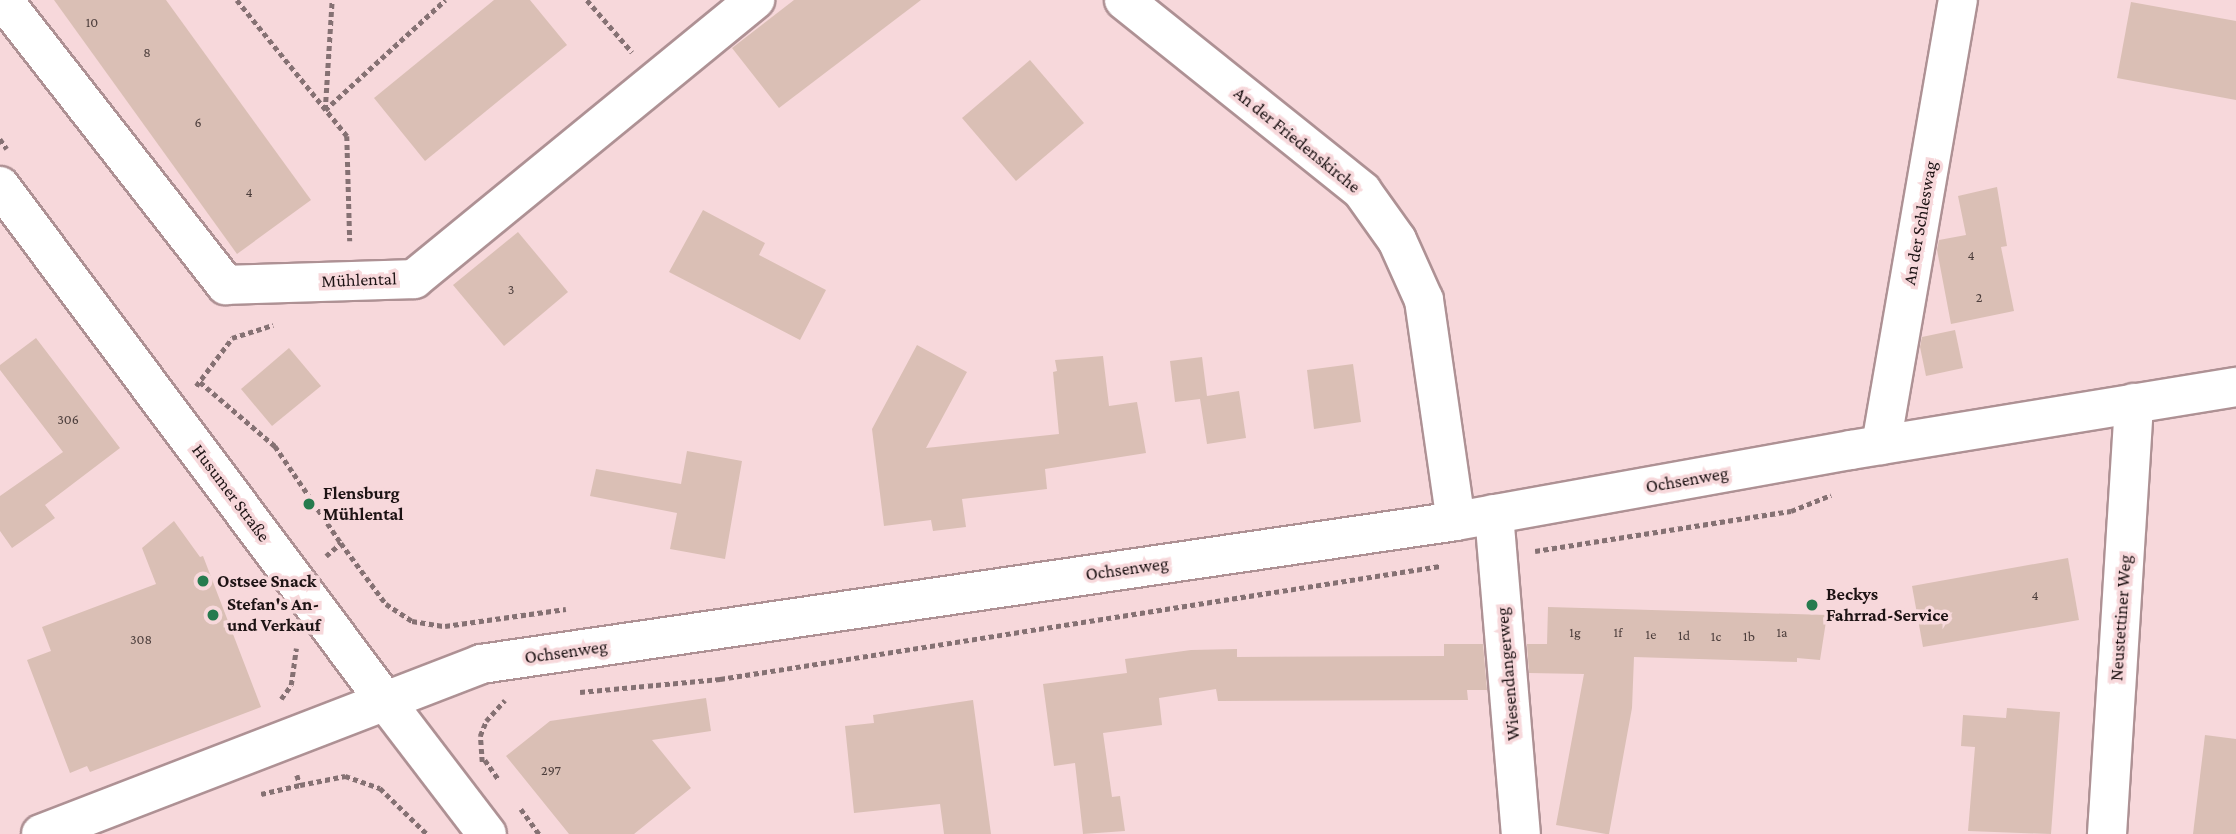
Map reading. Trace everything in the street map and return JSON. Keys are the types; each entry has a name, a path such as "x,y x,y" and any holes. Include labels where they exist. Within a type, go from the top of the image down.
{"street":[{"name":"Mühlental","path":"3,0 226,285 414,279 755,0"},
{"name":"An der Friedenskirche","path":"1124,0 1362,191 1397,240 1424,300 1457,521"},
{"name":"An der Schleswag","path":"1881,445 1958,0"},
{"name":"Husumer Straße","path":"4,168 167,407 487,834"},
{"name":"Ochsenweg","path":"41,834 491,663 1457,521 1881,445 2236,387"},
{"name":"Neustettiner Weg","path":"2107,834 2134,403"},
{"name":"Wiesendangerweg","path":"1494,514 1521,834"}],"path":[{"path":"237,0 347,136 351,280"},
{"path":"326,110 332,0"},
{"path":"326,110 445,0"},
{"path":"587,0 655,80"},
{"path":"0,139 4,168"},
{"path":"167,407 200,382 232,338 284,322"},
{"path":"191,372 275,446 386,604 412,621 446,626 474,620 506,699"},
{"path":"572,693 720,679 1189,608 1791,511 1825,500 1835,493"},
{"path":"296,580 341,543"},
{"path":"290,637 296,649 291,685 274,709 300,785 345,776 380,788 427,834"},
{"path":"452,789 485,760 480,736 486,721 506,699 519,698"}],"building":[{"path":"54,0 166,0 311,200 237,254"},
{"path":"494,0 530,0 567,45 425,161 374,98"},
{"path":"794,0 921,0 779,108 732,48"},
{"path":"2131,2 2236,21 2236,100 2117,78"},
{"path":"1030,60 1084,123 1016,181 962,118"},
{"path":"1997,187 2007,246 2001,247 2014,311 1951,324 1937,250 1939,240 1966,235 1958,196"},
{"path":"703,210 765,243 759,255 826,290 800,340 669,272"},
{"path":"518,232 568,292 504,346 453,285"},
{"path":"1955,330 1963,368 1926,376 1920,347 1922,337"},
{"path":"36,338 120,448 45,505 55,518 12,548 0,531 0,496 63,452 0,370 0,365"},
{"path":"917,345 967,372 926,448 1059,434 1053,372 1057,371 1055,360 1103,356 1109,406 1137,402 1146,453 1045,469 1047,489 962,499 966,527 933,531 931,520 884,526 872,429"},
{"path":"289,348 321,386 272,426 241,389"},
{"path":"1202,357 1207,396 1239,391 1246,438 1207,444 1200,399 1175,402 1170,361"},
{"path":"1353,364 1361,422 1314,429 1307,370"},
{"path":"687,451 742,461 725,559 670,549 677,513 590,496 596,469 681,484"},
{"path":"174,521 200,557 203,556 261,707 90,772 87,766 70,773 27,660 51,651 42,627 156,584 142,548"},
{"path":"2068,558 2079,620 1923,647 1912,586"},
{"path":"1548,607 1827,615 1820,660 1797,658 1797,662 1634,657 1632,708 1609,834 1606,834 1556,825 1584,674 1529,673 1527,644 1547,644"},
{"path":"1444,644 1483,644 1487,690 1467,690 1468,700 1218,701 1216,689 1159,698 1162,725 1103,733 1112,797 1120,796 1125,831 1083,834 1075,763 1054,766 1043,684 1127,673 1125,659 1191,650 1237,649 1237,657 1444,656"},
{"path":"706,698 711,731 652,740 691,788 634,834 569,834 506,756 550,721"},
{"path":"973,700 991,834 944,834 940,804 854,813 845,726 874,723 873,715"},
{"path":"2007,708 2060,712 2051,834 1968,831 1975,747 1961,746 1963,715 2006,718"},
{"path":"2205,735 2236,739 2236,834 2193,834"}],"place":[{"name":"Flensburg Mühlental","path":"309,504"},
{"name":"Ostsee Snack","path":"203,581"},
{"name":"Beckys Fahrrad-Service","path":"1812,605"},
{"name":"Stefan's An- und Verkauf","path":"213,615"}]}
